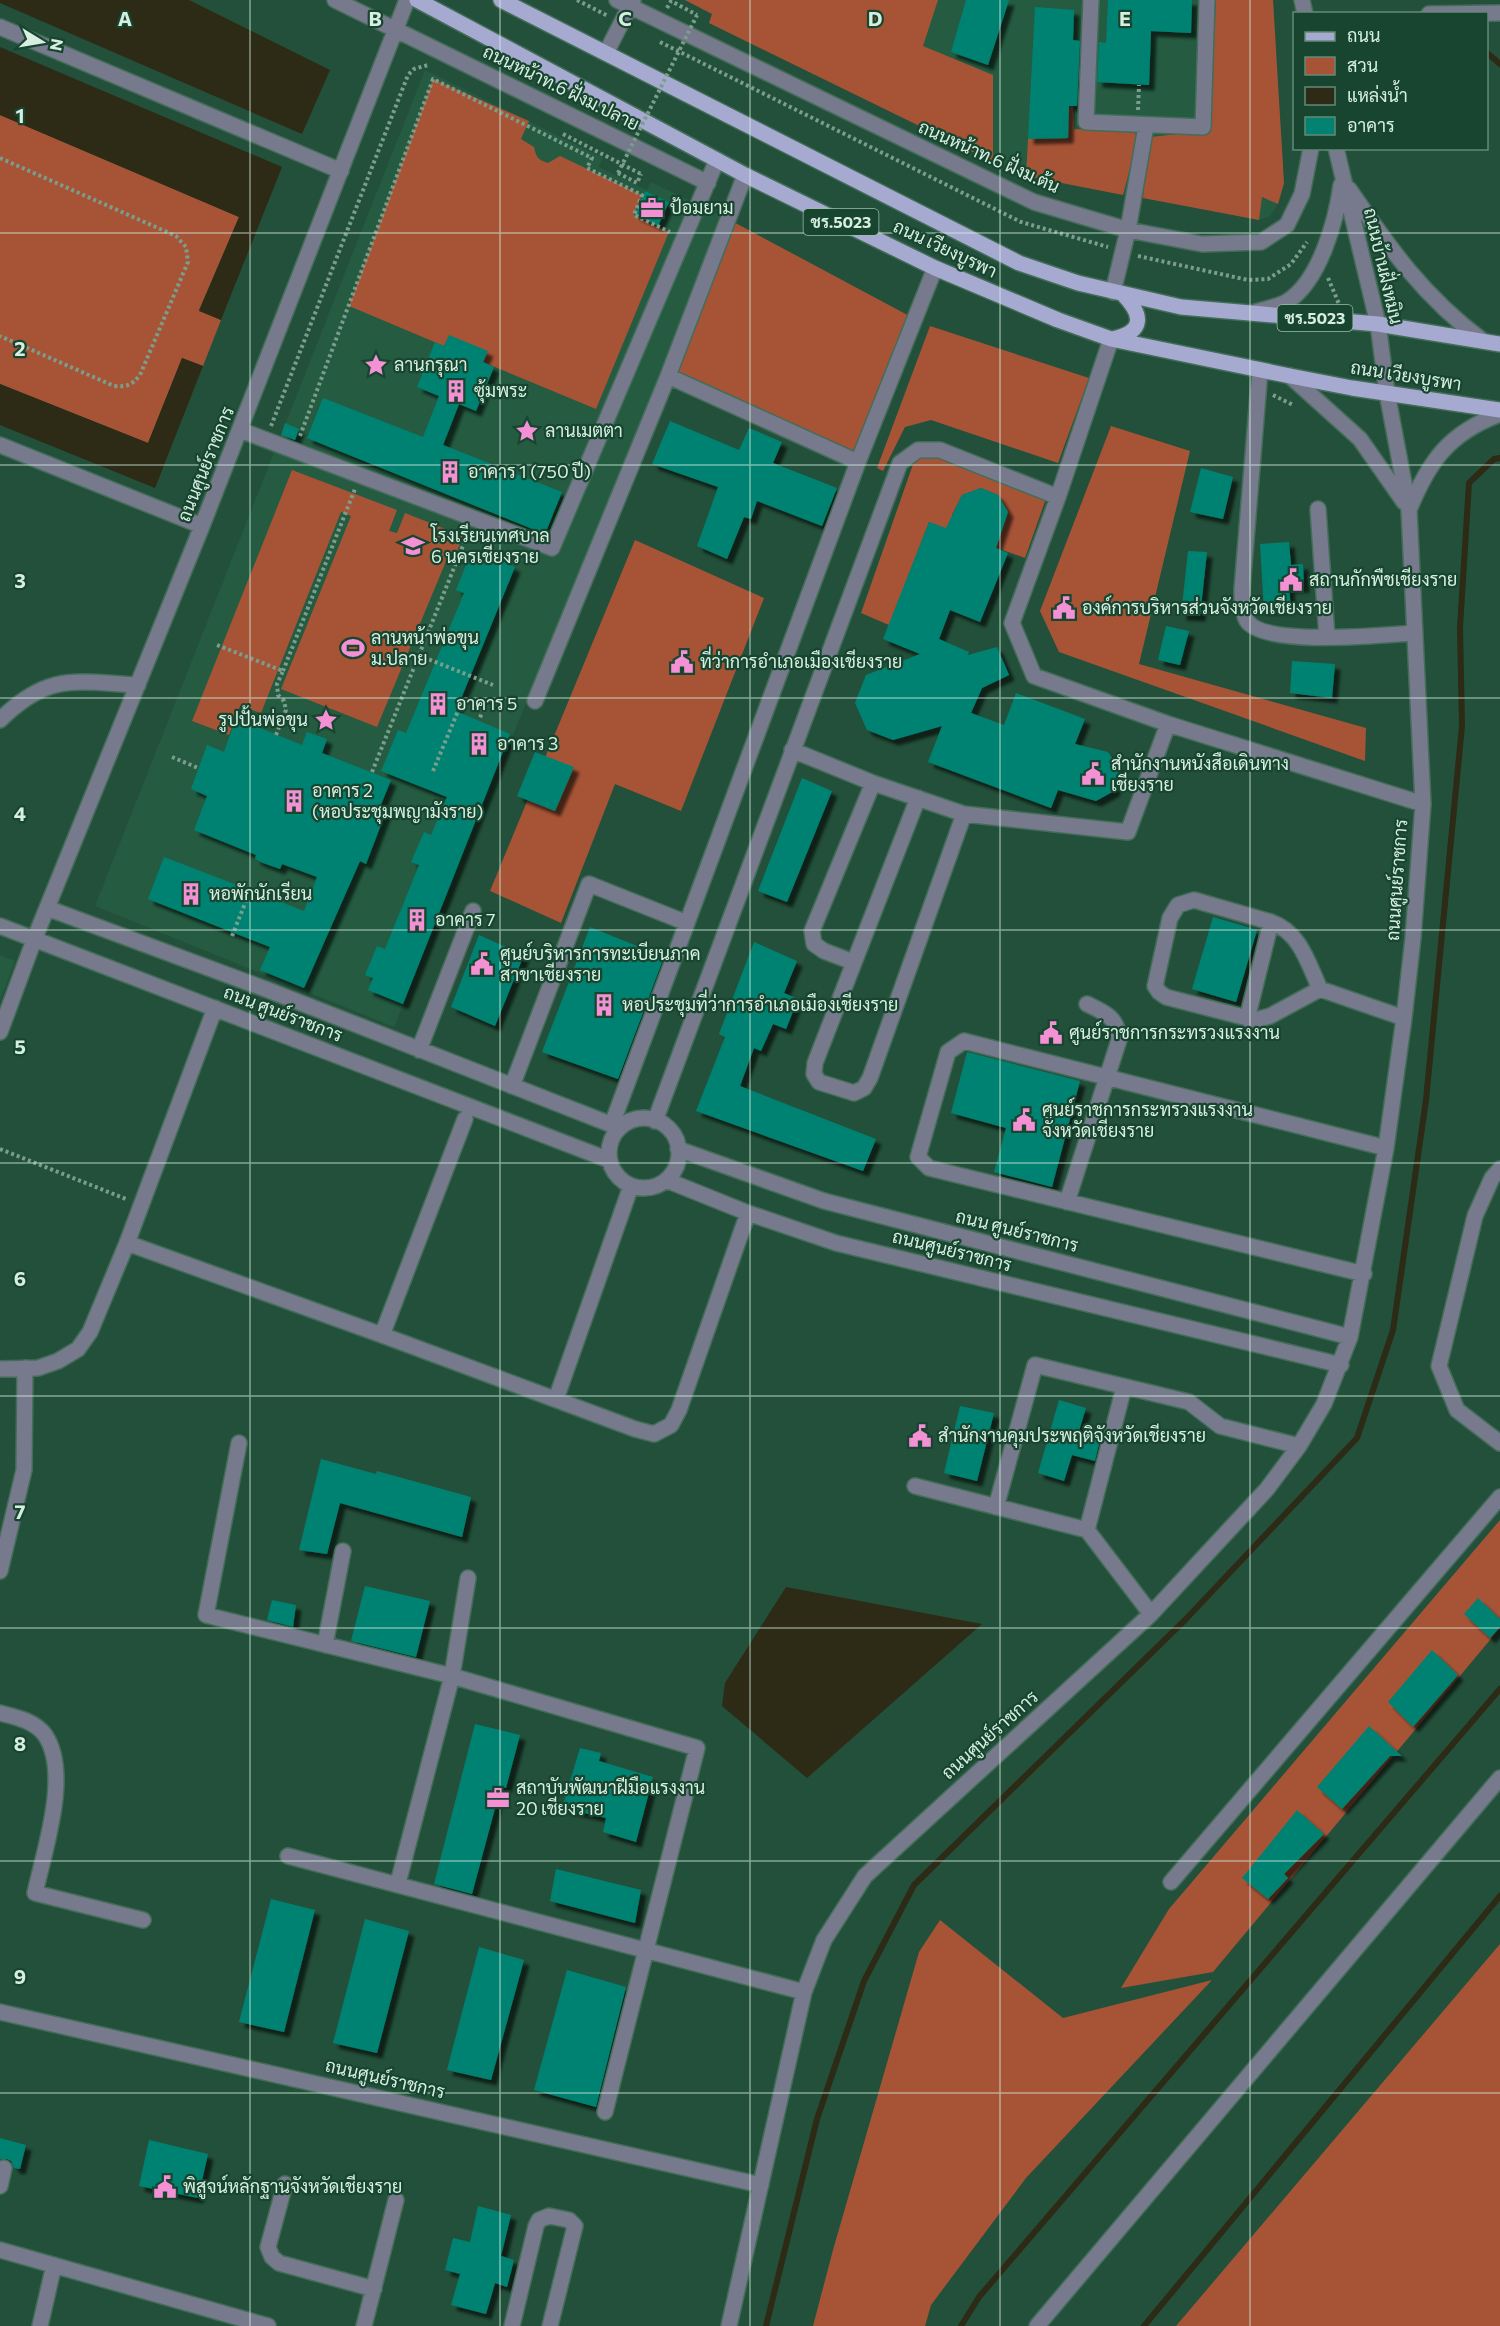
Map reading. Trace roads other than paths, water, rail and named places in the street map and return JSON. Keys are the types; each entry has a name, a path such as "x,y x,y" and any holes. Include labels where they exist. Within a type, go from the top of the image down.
{"main road":[{"name":"ถนน เวียงบูรพา","path":"417,0 745,175 935,268 1058,320 1111,339 1290,376 1500,412"},
{"name":"ถนน เวียงบูรพา","path":"501,0 1019,263 1118,293 1181,307 1378,324 1500,344"},
{"path":"1111,339 1133,332 1138,322 1138,314 1134,306 1118,293"}],"street":[{"name":"ถนนหน้าท.6 ฝั่งม.ปลาย","path":"335,0 708,183"},
{"name":"ถนนศูนย์ราชการ","path":"34,940 202,526 407,0"},
{"path":"1092,0 1086,122 1203,127 1207,0"},
{"path":"606,53 627,2"},
{"name":"ถนนหน้าท.6 ฝั่งม.ต้น","path":"627,2 1034,202 1128,230 1202,244 1261,242 1287,225 1302,194 1311,150"},
{"path":"0,27 341,171"},
{"path":"1118,293 1146,126"},
{"name":"ถนนบ้านฝั่งหมิน","path":"1336,150 1378,324 1387,393"},
{"path":"240,430 552,548 717,160"},
{"path":"535,701 668,376 745,175"},
{"path":"1252,313 1287,302 1305,284 1320,259 1337,212 1342,179"},
{"path":"1342,179 1415,280 1453,318 1483,341"},
{"path":"616,1126 637,1119 655,1121 671,1131 678,1149 678,1161 666,1180 655,1186 643,1188 631,1186 613,1171 609,1160 609,1148 616,1126 687,923 858,462 935,268"},
{"path":"1111,339 1058,497 1012,623 1034,676 1168,724 1423,804"},
{"path":"1260,370 1242,589 1243,608 1248,622 1261,631 1278,636 1327,637 1414,633"},
{"path":"668,376 858,462"},
{"path":"1290,376 1360,439 1409,510"},
{"name":"ถนนศูนย์ราชการ","path":"729,2326 804,1992 824,1940 865,1876 1151,1614 1267,1489 1299,1446 1324,1404 1341,1365 1350,1337 1364,1274 1386,1148 1413,938 1423,804 1409,510 1387,393"},
{"path":"1409,510 1420,483 1448,444 1471,426 1500,412"},
{"path":"0,446 202,526"},
{"path":"655,1121 900,463 918,450 940,450 1058,497"},
{"path":"1318,509 1327,637"},
{"path":"0,720 33,692 51,684 71,682 138,685"},
{"path":"792,750 873,783 964,814 1128,832 1168,724"},
{"path":"853,962 814,944 812,931 873,783"},
{"path":"918,798 815,1063 814,1074 819,1082 855,1093 864,1088 870,1078 964,814"},
{"path":"512,1086 589,884 687,923"},
{"path":"1320,989 1263,1019 1246,1019 1177,1000 1159,992 1155,986 1156,977 1170,918 1178,904 1194,900 1270,922 1292,934 1320,989 1404,1018"},
{"name":"ถนน ศูนย์ราชการ","path":"47,908 268,990 616,1126"},
{"path":"419,1050 473,911"},
{"path":"1246,1019 1270,922"},
{"name":"ถนน ศูนย์ราชการ","path":"0,926 609,1160"},
{"path":"1,1027 4,1007 34,940"},
{"path":"1067,1202 1119,1040 1119,1029 1115,1021 1107,1014 1087,1004"},
{"path":"0,1369 38,1368 58,1361 78,1349 90,1332 126,1244 215,1008"},
{"path":"1364,1274 929,1168 918,1157 948,1052 964,1041 1386,1148"},
{"path":"382,1335 465,1119"},
{"name":"ถนน ศูนย์ราชการ","path":"678,1149 824,1201 1350,1337"},
{"path":"1500,1169 1492,1178 1474,1216 1439,1366 1457,1410 1500,1443"},
{"name":"ถนนศูนย์ราชการ","path":"666,1180 748,1213 836,1243 1341,1365"},
{"path":"556,1399 631,1186"},
{"path":"126,1244 382,1335 634,1430 654,1434 671,1425 680,1410 748,1213"},
{"path":"996,1507 1035,1365 1189,1402 1220,1426 1299,1446"},
{"path":"0,1571 24,1470 25,1368"},
{"path":"1087,1530 1124,1386"},
{"path":"240,1443 206,1615 452,1676 697,1748 605,2112"},
{"path":"915,1486 1087,1530 1151,1614"},
{"path":"1171,1882 1500,1497"},
{"path":"325,1645 343,1551"},
{"path":"398,1883 452,1676 468,1578"},
{"path":"0,1713 21,1718 45,1735 56,1767 58,1787 34,1893 143,1920"},
{"path":"1037,2326 1500,1779"},
{"path":"288,1856 398,1883 804,1992"},
{"name":"ถนนศูนย์ราชการ","path":"0,2012 761,2185"},
{"path":"0,2186 4,2168"},
{"path":"285,2184 268,2247 272,2256 279,2263 374,2289"},
{"path":"364,2326 396,2200"},
{"path":"512,2326 536,2226 539,2220 549,2216 569,2220 575,2226 550,2326"},
{"path":"0,2250 268,2326"},
{"path":"40,2326 54,2265"}],"water":[{"path":"0,0 189,0 330,70 302,134 0,3"},
{"path":"0,47 282,167 221,320 199,311 239,217 0,115"},
{"path":"182,358 203,366 155,488 0,425 0,384 148,443"},
{"path":"786,1587 982,1624 807,1778 722,1706 725,1683"}],"waterway":[{"path":"1488,54 1500,64"},
{"path":"766,2326 817,2119 864,1981 914,1885 1185,1620 1357,1438 1393,1330 1426,1100 1462,726 1460,627 1469,483 1494,459 1500,458"},
{"path":"961,2326 979,2297 1500,1689"},
{"path":"1144,2326 1500,1896"}],"place":[{"name":"ป้อมยาม","path":"652,208"},
{"name":"ลานกรุณา","path":"376,365"},
{"name":"ซุ้มพระ","path":"456,391"},
{"name":"ลานเมตตา","path":"527,431"},
{"name":"อาคาร 1 (750 ปี)","path":"450,472"},
{"name":"โรงเรียนเทศบาล 6 นครเชียงราย","path":"413,546"},
{"name":"สถานกักพืชเชียงราย","path":"1291,580"},
{"name":"องค์การบริหารส่วนจังหวัดเชียงราย","path":"1064,608"},
{"name":"ลานหน้าพ่อขุน ม.ปลาย","path":"353,648"},
{"name":"ที่ว่าการอำเภอเมืองเชียงราย","path":"682,662"},
{"name":"อาคาร 5","path":"438,704"},
{"name":"รูปปั้นพ่อขุน","path":"326,720"},
{"name":"อาคาร 3","path":"479,744"},
{"name":"สำนักงานหนังสือเดินทาง เชียงราย","path":"1093,774"},
{"name":"อาคาร 2 (หอประชุมพญามังราย)","path":"294,801"},
{"name":"หอพักนักเรียน","path":"191,894"},
{"name":"อาคาร 7","path":"417,920"},
{"name":"ศูนย์บริหารการทะเบียนภาค สาขาเชียงราย","path":"482,964"},
{"name":"หอประชุมที่ว่าการอำเภอเมืองเชียงราย","path":"604,1005"},
{"name":"ศูนย์ราชการกระทรวงแรงงาน","path":"1051,1033"},
{"name":"ศูนย์ราชการกระทรวงแรงงาน จังหวัดเชียงราย","path":"1024,1120"},
{"name":"สำนักงานคุมประพฤติจังหวัดเชียงราย","path":"920,1436"},
{"name":"สถาบันพัฒนาฝีมือแรงงาน 20 เชียงราย","path":"498,1798"},
{"name":"พิสูจน์หลักฐานจังหวัดเชียงราย","path":"165,2187"}]}
